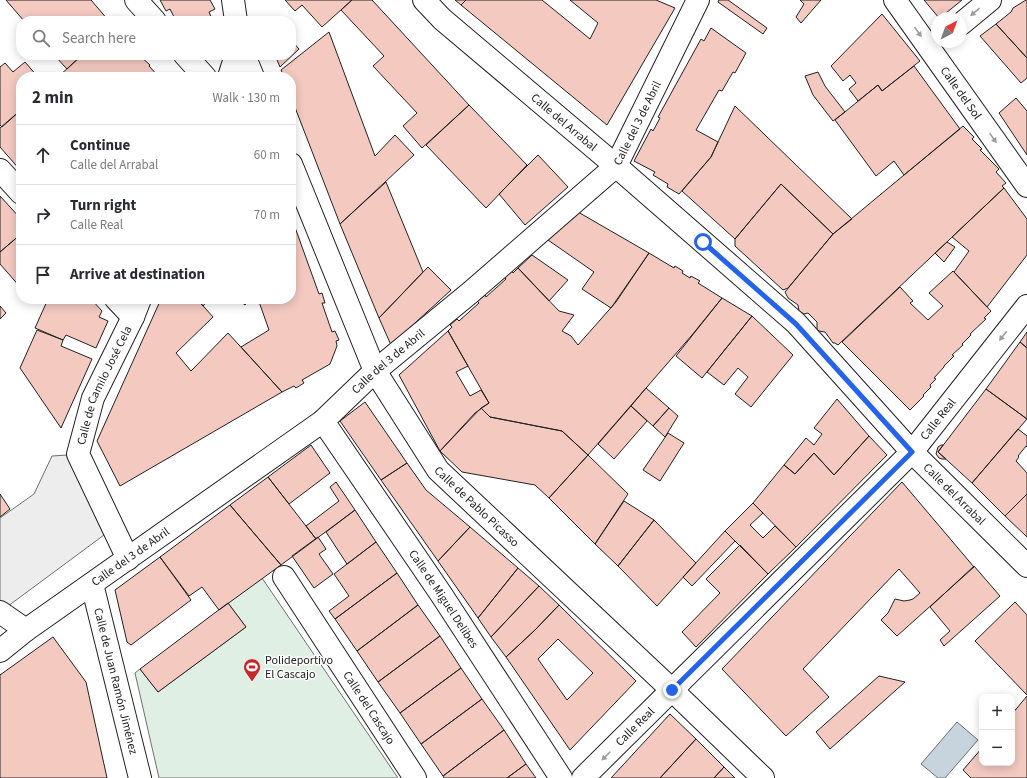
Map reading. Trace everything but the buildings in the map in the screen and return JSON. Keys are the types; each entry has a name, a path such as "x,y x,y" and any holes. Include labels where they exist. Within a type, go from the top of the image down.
{"street":[{"path":"136,0 150,16"},
{"path":"233,0 235,16"},
{"name":"Calle del Arrabal","path":"424,0 442,19 616,166 796,324 912,452 1027,566"},
{"name":"Calle del 3 de Abril","path":"0,651 26,630 323,422 375,371 470,292 616,166 698,0"},
{"name":"Calle del Sol","path":"895,0 931,41"},
{"path":"967,19 990,0"},
{"name":"Calle del Sol","path":"936,48 1027,186"},
{"path":"190,60 200,72"},
{"path":"231,72 234,60"},
{"path":"246,60 251,72"},
{"path":"0,170 16,188"},
{"name":"Calle de Pablo Picasso","path":"296,176 375,371 438,470 672,690 763,778"},
{"name":"Calle Real","path":"584,778 912,452 1027,306"},
{"name":"Calle de Camilo José Cela","path":"128,559 78,454 93,398 136,308"},
{"name":"Calle de Miguel Delibes","path":"323,422 441,594 561,778"},
{"name":"Calle del Cascajo","path":"284,577 415,778"},
{"name":"Calle de Juan Ramón Jiménez","path":"92,584 140,778"},
{"path":"0,612 26,630"}],"green space":[{"name":"Polideportivo El Cascajo","path":"262,578 398,778 159,778 135,673 140,669 158,692 246,627 228,603"}],"shaded area":[{"path":"67,455 104,535 0,612 0,518 34,494 52,456"},
{"path":"957,722 978,740 945,778 938,778 921,764"}],"place":[{"name":"Polideportivo El Cascajo","path":"252,682"}],"route":[{"path":"672,690 912,452 796,324 703,242"}]}
